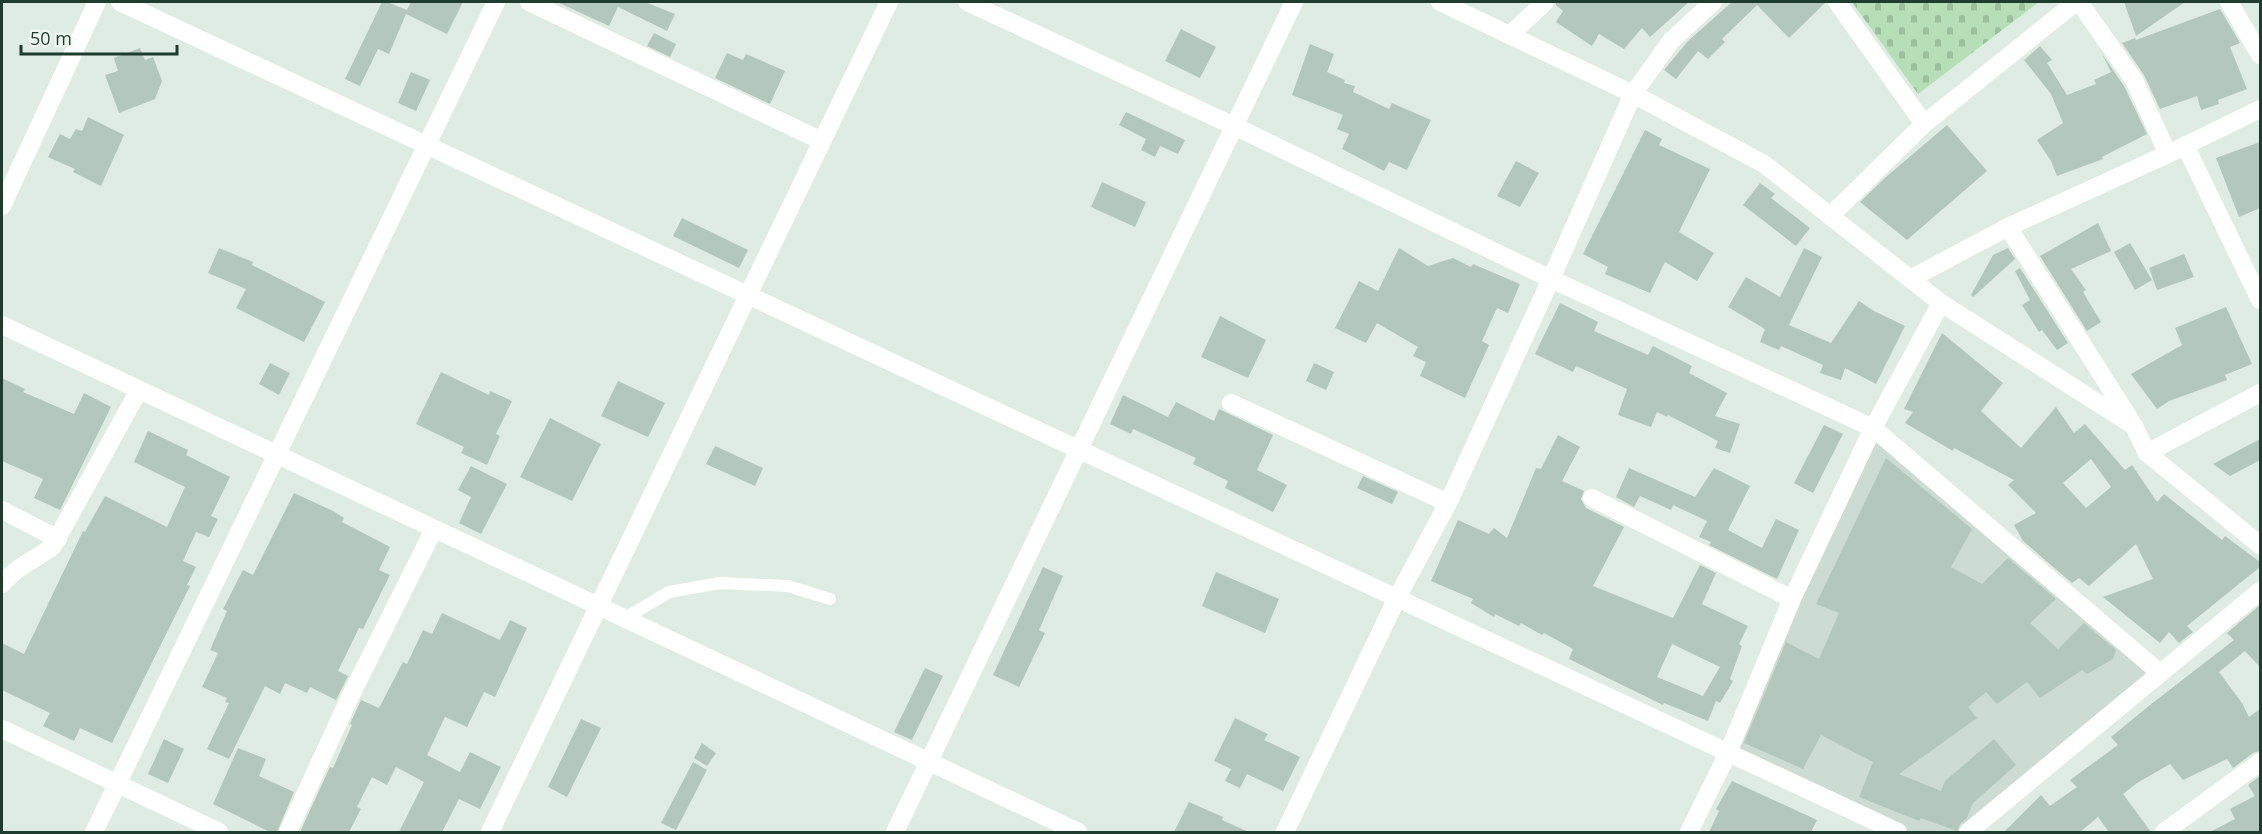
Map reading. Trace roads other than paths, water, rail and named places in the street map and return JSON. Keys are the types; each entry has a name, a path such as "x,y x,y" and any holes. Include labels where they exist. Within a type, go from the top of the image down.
{"street":[{"path":"2,206 97,2"},
{"path":"120,2 1898,832"},
{"path":"94,832 496,2"},
{"path":"529,2 822,141"},
{"path":"490,832 889,2"},
{"path":"967,2 1234,126 1551,279 1873,428 2160,673"},
{"path":"895,832 1294,2"},
{"path":"1440,2 1633,94 1764,164 1941,303 2134,426"},
{"path":"1511,34 1545,2"},
{"path":"1285,832 1397,598 1448,503 1633,94 1671,41 1713,2"},
{"path":"1837,2 1924,124"},
{"path":"1830,216 1924,124 2077,2 2134,80 2168,154"},
{"path":"2229,2 2260,56"},
{"path":"1910,279 2008,227 2260,109"},
{"path":"2186,145 2260,300"},
{"path":"2008,227 2134,426 2147,453 2260,546"},
{"path":"1689,832 1728,753 1792,599 1873,428 1941,303"},
{"path":"2,325 1078,832"},
{"path":"2,584 16,569 45,553 58,539 139,390"},
{"path":"2147,453 2260,393"},
{"path":"1232,403 1448,503"},
{"path":"1592,498 1792,599"},
{"path":"2,510 58,539"},
{"path":"288,832 349,699 434,529"},
{"path":"1968,832 2260,591"},
{"path":"2,729 219,832"},
{"path":"2164,832 2260,762"}],"lane":[{"path":"624,619 669,592 720,583 788,586 830,599"}]}
